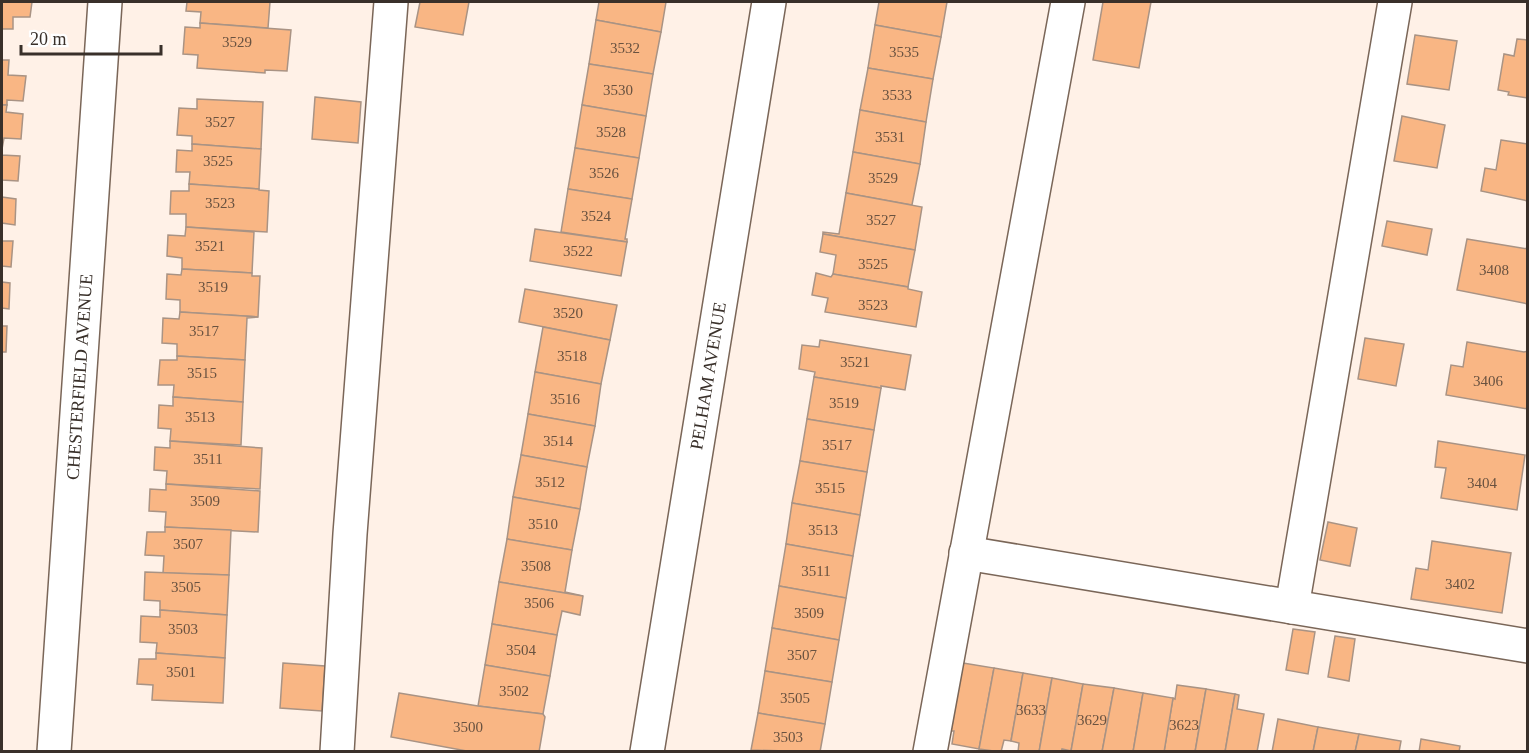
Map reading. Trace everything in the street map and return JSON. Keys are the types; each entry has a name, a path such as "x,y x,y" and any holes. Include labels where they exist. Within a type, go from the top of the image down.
{"street":[{"name":"CHESTERFIELD AVENUE","path":"54,752 105,2"},
{"path":"337,752 350,534 391,2"},
{"name":"PELHAM AVENUE","path":"647,752 769,2"},
{"path":"930,752 1068,2"},
{"path":"1292,607 1395,2"},
{"path":"966,553 1527,646"}],"building":[{"path":"2,2 32,2 30,17 13,17 13,29 2,29"},
{"path":"187,2 270,2 268,28 200,23 201,12 186,11"},
{"path":"420,2 469,2 463,35 415,27"},
{"path":"599,2 666,2 661,32 596,20"},
{"path":"879,2 947,2 941,37 875,25"},
{"path":"1103,2 1151,2 1139,68 1093,60"},
{"path":"596,20 661,32 653,74 589,64"},
{"path":"200,23 291,30 287,71 265,70 265,73 197,68 198,55 183,54 185,27 200,28"},
{"path":"875,25 941,37 933,79 868,68"},
{"path":"1415,35 1457,41 1449,90 1407,84"},
{"path":"1517,39 1528,40 1528,98 1508,95 1509,92 1498,90 1504,54 1514,56"},
{"path":"2,60 9,60 8,75 26,76 23,101 7,100 7,105 2,105"},
{"path":"589,64 653,74 646,116 582,105"},
{"path":"868,68 933,79 926,122 860,110"},
{"path":"315,97 361,102 358,143 312,139"},
{"path":"197,99 263,102 261,149 192,144 192,136 177,135 179,108 197,109"},
{"path":"2,105 7,105 6,112 23,114 21,139 4,138 2,149"},
{"path":"582,105 646,116 639,158 575,148"},
{"path":"860,110 926,122 920,164 853,152"},
{"path":"1402,116 1445,125 1437,168 1394,161"},
{"path":"1501,140 1528,144 1528,201 1481,191 1485,168 1496,170"},
{"path":"192,144 261,149 259,189 189,184 190,172 176,172 177,150 192,151"},
{"path":"575,148 639,158 632,199 568,189"},
{"path":"853,152 920,164 912,205 846,193"},
{"path":"2,155 20,156 18,181 2,180"},
{"path":"189,184 269,191 267,232 186,227 186,214 170,214 171,191 189,191"},
{"path":"568,189 632,199 625,239 627,242 561,232"},
{"path":"846,193 922,207 915,250 823,234 823,232 839,234"},
{"path":"2,197 16,199 15,225 2,223"},
{"path":"1387,221 1432,229 1427,255 1382,246"},
{"path":"186,227 254,232 252,273 182,269 182,258 167,256 168,235 185,236"},
{"path":"535,229 627,242 621,276 530,261"},
{"path":"823,234 915,250 908,287 833,274 836,255 820,252"},
{"path":"1467,239 1528,249 1528,304 1457,290"},
{"path":"2,241 13,241 11,267 2,266"},
{"path":"182,269 252,273 252,276 260,276 258,317 180,312 180,300 166,299 167,274 181,275"},
{"path":"816,273 908,287 908,289 922,292 916,327 825,312 828,298 812,295"},
{"path":"2,282 10,283 9,309 2,308"},
{"path":"525,289 617,305 610,340 519,322"},
{"path":"180,312 258,317 247,318 245,360 177,356 177,344 162,343 163,318 179,319"},
{"path":"2,326 7,326 6,352 2,352"},
{"path":"543,327 610,340 601,384 535,372"},
{"path":"1365,338 1404,344 1396,386 1358,379"},
{"path":"820,340 911,355 905,390 814,377 815,372 799,369 802,345 819,347"},
{"path":"1467,342 1528,351 1528,409 1446,395 1451,365 1463,367"},
{"path":"177,356 245,360 243,402 173,397 174,385 158,385 160,360 177,360"},
{"path":"535,372 601,384 595,426 528,414"},
{"path":"814,377 881,388 874,430 807,419"},
{"path":"173,397 243,402 241,445 170,441 171,429 158,428 159,405 173,406"},
{"path":"528,414 595,426 587,467 521,455"},
{"path":"807,419 874,430 867,472 800,461"},
{"path":"170,441 262,448 260,489 166,484 167,471 154,470 155,447 170,448"},
{"path":"1438,441 1525,455 1517,510 1441,498 1446,468 1435,467"},
{"path":"521,455 587,467 580,509 513,497"},
{"path":"800,461 867,472 860,515 792,503"},
{"path":"166,484 260,491 258,532 165,527 166,512 149,511 150,489 166,490"},
{"path":"513,497 580,509 572,550 507,539"},
{"path":"792,503 860,515 853,556 786,544"},
{"path":"1328,522 1357,528 1350,566 1320,560"},
{"path":"165,527 231,530 229,575 163,573 164,556 145,555 147,532 165,532"},
{"path":"507,539 572,550 565,592 583,596 499,582"},
{"path":"1432,541 1511,553 1502,613 1411,599 1416,568 1428,570"},
{"path":"786,544 853,556 846,598 779,586"},
{"path":"145,572 229,575 227,615 160,610 160,601 144,600"},
{"path":"499,582 583,596 580,615 562,611 557,635 492,624"},
{"path":"779,586 846,598 839,640 772,628"},
{"path":"160,610 227,615 225,658 156,653 157,643 140,642 141,616 160,617"},
{"path":"492,624 557,635 550,676 485,665"},
{"path":"772,628 839,640 832,682 765,671"},
{"path":"1293,629 1315,632 1308,674 1286,670"},
{"path":"1335,636 1355,639 1349,681 1328,677"},
{"path":"156,653 225,658 223,703 152,700 153,685 137,684 139,659 156,659"},
{"path":"283,663 325,666 322,711 280,708"},
{"path":"963,663 994,668 979,749 952,744 954,731 951,731"},
{"path":"485,665 550,676 543,714 478,706"},
{"path":"994,668 1023,673 1011,741 1004,740 1001,752 979,749"},
{"path":"765,671 832,682 825,724 758,713"},
{"path":"1023,673 1052,678 1039,752 1018,752 1019,743 1011,741"},
{"path":"1052,678 1083,684 1071,751 1062,749 1061,752 1039,752"},
{"path":"1083,684 1114,688 1102,752 1071,751"},
{"path":"1177,685 1206,689 1195,752 1164,752"},
{"path":"1114,688 1143,693 1133,752 1102,752"},
{"path":"1206,689 1235,694 1225,752 1195,752"},
{"path":"399,693 543,714 545,717 539,752 472,752 391,737"},
{"path":"1143,693 1173,698 1164,752 1133,752"},
{"path":"1235,694 1239,695 1237,709 1264,714 1257,752 1225,752"},
{"path":"758,713 825,724 820,752 751,750"},
{"path":"1278,719 1318,727 1313,752 1272,752"},
{"path":"1318,727 1359,734 1355,752 1313,752"},
{"path":"1359,734 1401,741 1399,752 1355,752"},
{"path":"1421,739 1460,746 1459,752 1419,752"}]}
